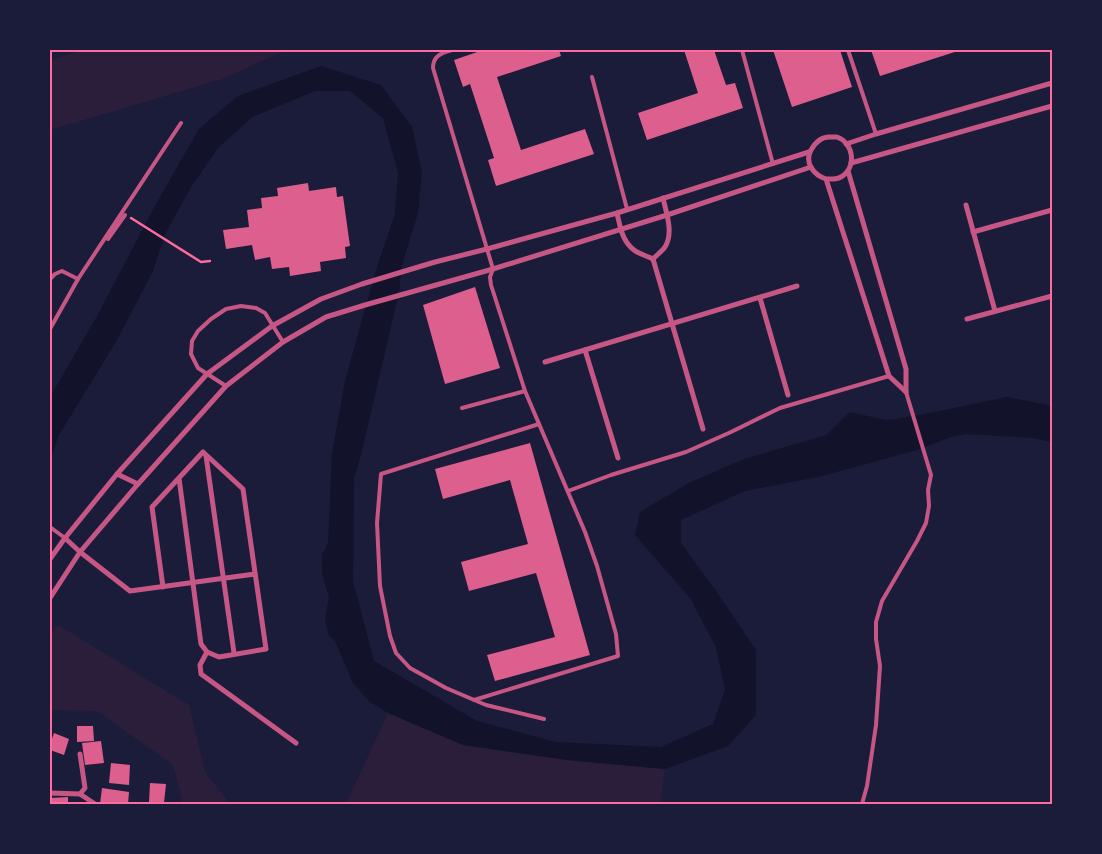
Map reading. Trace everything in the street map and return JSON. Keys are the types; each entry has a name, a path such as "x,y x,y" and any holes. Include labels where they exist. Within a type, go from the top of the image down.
{"street":[{"path":"846,144 1052,83"},
{"path":"852,163 1052,106"},
{"path":"825,137 837,137 846,144 851,153 852,163 842,177 826,180 815,173 811,168 809,160 809,152 815,142 825,137"},
{"path":"50,560 65,538 117,474 207,374 272,326 320,299 435,262 617,213 809,152"},
{"path":"50,598 80,552 226,386 283,342 326,317 365,304 493,269 811,168"},
{"path":"848,171 906,369 906,392"},
{"path":"826,180 889,376 906,392"},
{"path":"653,259 665,246 669,235 663,198"},
{"path":"966,205 995,311"},
{"path":"973,232 1052,210"},
{"path":"617,213 624,239 635,251 653,259 703,428"},
{"path":"544,362 797,286"},
{"path":"967,319 1052,296"},
{"path":"760,298 788,395"},
{"path":"586,350 618,458"},
{"path":"163,587 152,507 203,452 243,489 266,649 219,657 207,652 201,644 179,478"},
{"path":"206,455 234,653"},
{"path":"117,474 138,484"},
{"path":"65,538 130,591 255,574"},
{"path":"207,652 200,665 201,674 296,743"},
{"path":"80,754 85,788 80,794"},
{"path":"50,793 80,794 95,804"}],"lane":[{"path":"452,50 436,57 433,62 433,68 493,269 490,278 491,286 525,391 585,532 597,566 616,634 618,656 474,700"},
{"path":"742,50 773,164"},
{"path":"848,50 876,134"},
{"path":"592,77 627,209"},
{"path":"50,329 78,279 181,123"},
{"path":"78,279 125,215"},
{"path":"50,279 62,271 78,279"},
{"path":"226,386 198,368 191,354 192,341 198,331 211,319 226,309 241,306 256,308 265,313 283,342"},
{"path":"568,491 612,474 686,452 780,408 889,376"},
{"path":"462,408 525,391"},
{"path":"862,804 867,786 876,725 880,666 876,622 882,601 926,523 929,506 928,490 931,475 906,392"},
{"path":"539,424 381,474 377,523 380,586 390,636 396,653 410,668 446,688 486,705 544,719"},
{"path":"50,527 65,538"}],"path":[{"path":"134,221 201,262 210,261"}],"shaded area":[{"path":"82,50 286,50 223,79 50,130 50,61"},
{"path":"321,66 381,85 412,127 422,172 418,213 402,265 399,292 354,479 353,581 374,661 477,721 556,742 661,747 713,724 725,690 716,647 690,598 635,535 640,512 689,483 744,459 826,435 850,412 885,420 896,419 1007,397 1052,406 1052,442 1033,438 966,434 951,437 917,450 818,477 745,491 681,520 681,543 756,650 756,715 728,746 665,769 567,760 463,745 388,713 369,701 353,683 335,641 329,636 325,619 329,597 322,574 322,555 328,543 332,454 345,381 376,270 395,214 398,173 383,118 350,91 315,91 252,117 218,148 191,187 165,234 153,271 117,340 59,435 50,460 50,397 96,318 156,204 199,129 238,96"},
{"path":"58,625 189,705 205,772 230,804 183,804 173,765 97,711 50,710 50,634"},
{"path":"388,713 464,745 567,760 665,769 660,804 346,804"}],"building":[{"path":"483,50 559,50 561,56 497,77 521,150 585,129 594,154 496,186 488,160 494,158 470,84 463,87 454,60"},
{"path":"684,50 714,50 726,85 735,83 743,108 647,140 638,113 698,93"},
{"path":"773,50 840,50 852,87 792,107"},
{"path":"871,50 961,50 880,76"},
{"path":"308,183 309,191 336,187 337,197 343,196 350,246 345,247 346,258 320,262 321,271 290,276 289,267 272,269 270,257 255,260 252,245 226,249 223,230 249,227 247,210 262,208 261,198 278,196 277,188"},
{"path":"475,287 500,368 445,384 423,305"},
{"path":"530,443 590,655 495,681 487,655 555,637 536,573 469,591 461,562 528,544 510,480 443,499 435,469"},
{"path":"77,726 93,726 94,741 77,742"},
{"path":"54,733 69,739 64,755 50,750"},
{"path":"101,741 104,763 85,765 82,743"},
{"path":"111,763 130,765 129,785 109,783"},
{"path":"150,783 166,784 164,803 149,802"},
{"path":"102,788 129,792 128,804 100,804"},
{"path":"68,797 68,804 50,804 50,798"}]}
